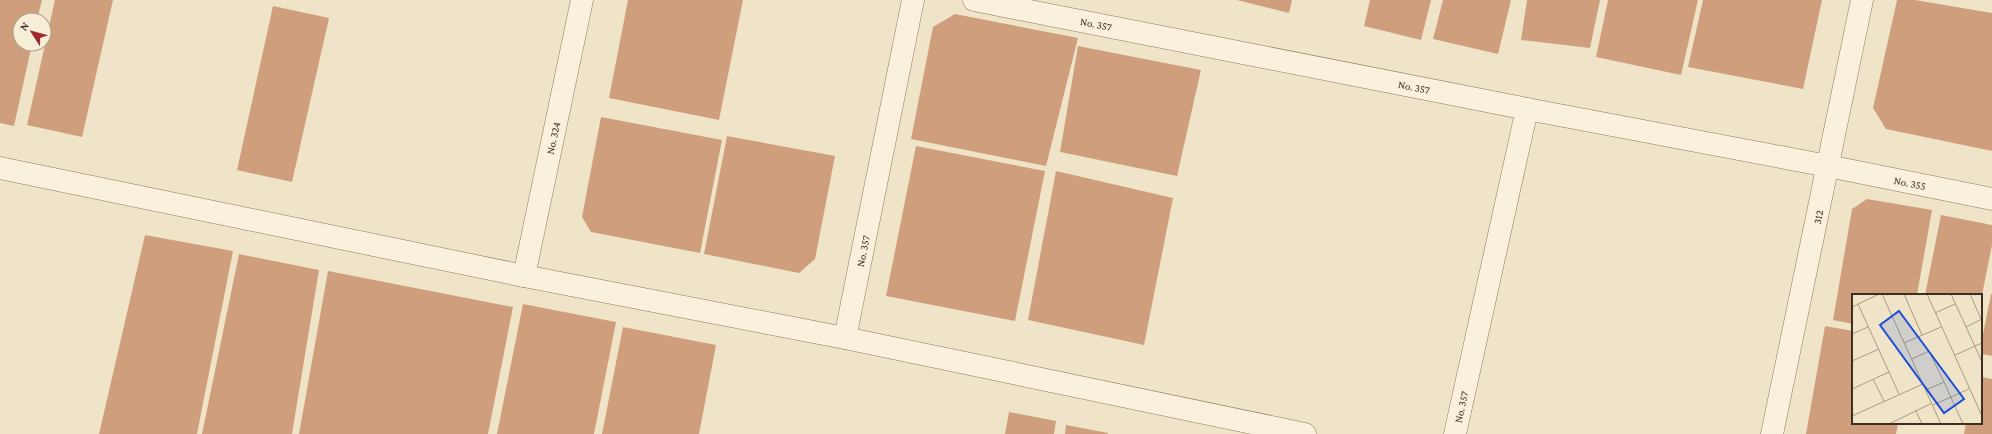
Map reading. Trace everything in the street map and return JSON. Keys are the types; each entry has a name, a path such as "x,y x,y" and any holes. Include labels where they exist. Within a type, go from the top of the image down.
{"street":[{"name":"No. 324","path":"524,276 582,0"},
{"name":"No. 357","path":"845,338 913,0"},
{"name":"No. 357","path":"974,0 1527,109 1455,434"},
{"name":"312","path":"1772,434 1862,0"},
{"name":"No. 355","path":"1527,109 1828,166 1992,199"},
{"path":"0,168 524,276 845,338 1305,434"}],"building":[{"path":"0,0 42,0 39,12 12,12 12,52 30,52 14,126 0,123"},
{"path":"55,0 113,0 82,137 27,125 43,52 52,52 52,13"},
{"path":"628,0 743,0 719,120 609,98"},
{"path":"1237,0 1292,0 1289,13"},
{"path":"1370,0 1431,0 1421,40 1364,26"},
{"path":"1443,0 1511,0 1498,54 1433,39"},
{"path":"1527,0 1600,0 1590,48 1521,40"},
{"path":"1608,0 1698,0 1681,75 1596,57"},
{"path":"1703,0 1822,0 1803,89 1688,67"},
{"path":"1897,0 1915,0 1992,13 1992,151 1886,129 1873,108"},
{"path":"273,6 329,18 292,182 237,170"},
{"path":"955,14 1078,38 1046,166 911,139 933,27"},
{"path":"1078,46 1201,70 1177,176 1060,152"},
{"path":"601,117 722,140 700,253 591,232 582,217"},
{"path":"727,136 835,156 815,259 799,273 704,254"},
{"path":"916,146 1045,171 1015,321 886,296"},
{"path":"1056,171 1173,198 1144,345 1028,320"},
{"path":"1867,199 1932,210 1917,294 1852,294 1852,324 1833,320 1852,209"},
{"path":"1941,215 1992,225 1992,245 1982,295 1925,294"},
{"path":"145,235 233,251 197,434 99,434"},
{"path":"239,254 319,270 292,434 202,434"},
{"path":"328,271 513,307 488,434 299,434"},
{"path":"1992,294 1992,356 1982,354 1982,339"},
{"path":"523,304 616,322 594,434 497,434"},
{"path":"1825,326 1852,331 1852,424 1898,424 1896,434 1806,434"},
{"path":"623,327 716,345 699,434 602,434"},
{"path":"1982,377 1992,379 1992,434 1964,434 1966,424 1982,424"},
{"path":"1009,412 1056,421 1054,434 1005,434"},
{"path":"1066,425 1108,433 1108,434 1065,434"}]}
